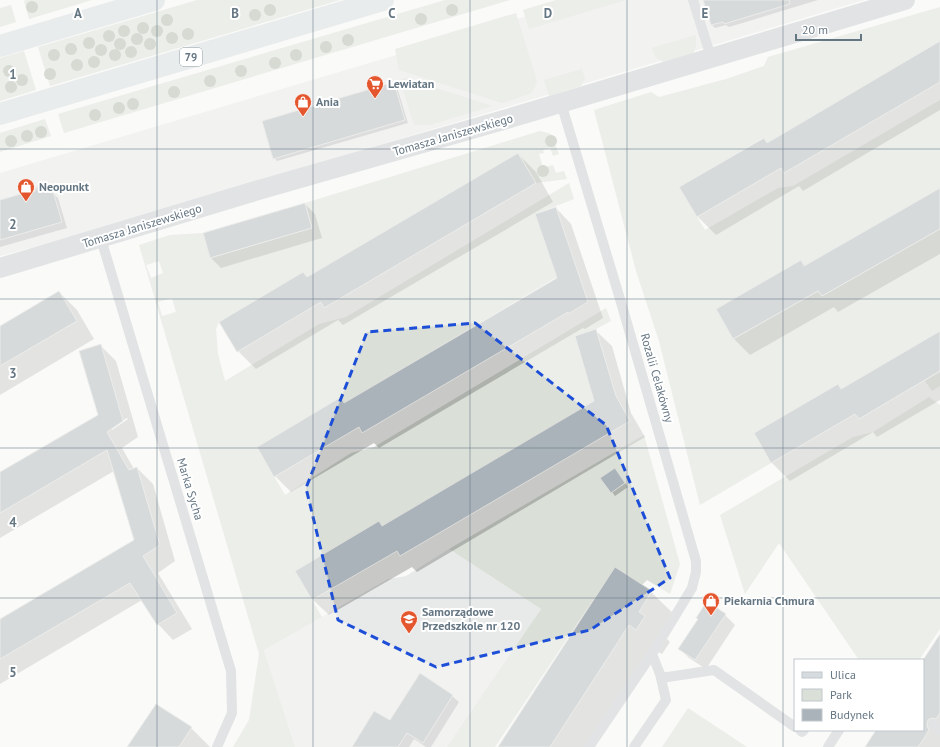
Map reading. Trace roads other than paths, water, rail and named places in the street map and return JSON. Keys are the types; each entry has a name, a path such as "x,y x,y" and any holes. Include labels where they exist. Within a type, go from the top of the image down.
{"main road":[{"path":"0,46 154,0"},
{"name":"79","path":"0,114 383,0"}],"street":[{"name":"Tomasza Janiszewskiego","path":"0,268 255,191 561,103 905,0"}],"lane":[{"path":"693,0 711,57"},
{"name":"Rozalii Celakówny","path":"561,103 696,561 696,572 692,588 652,654 589,747"},
{"name":"Marka Sycha","path":"100,239 232,671 232,713 217,747"},
{"path":"634,747 666,700 661,678 652,654"},
{"path":"661,678 714,670 794,726"},
{"path":"828,747 838,731"}],"place":[{"name":"Lewiatan","path":"375,99"},
{"name":"Ania","path":"303,117"},
{"name":"Neopunkt","path":"26,202"},
{"name":"Piekarnia Chmura","path":"711,616"},
{"name":"Samorządowe Przedszkole nr 120","path":"409,634"}]}
